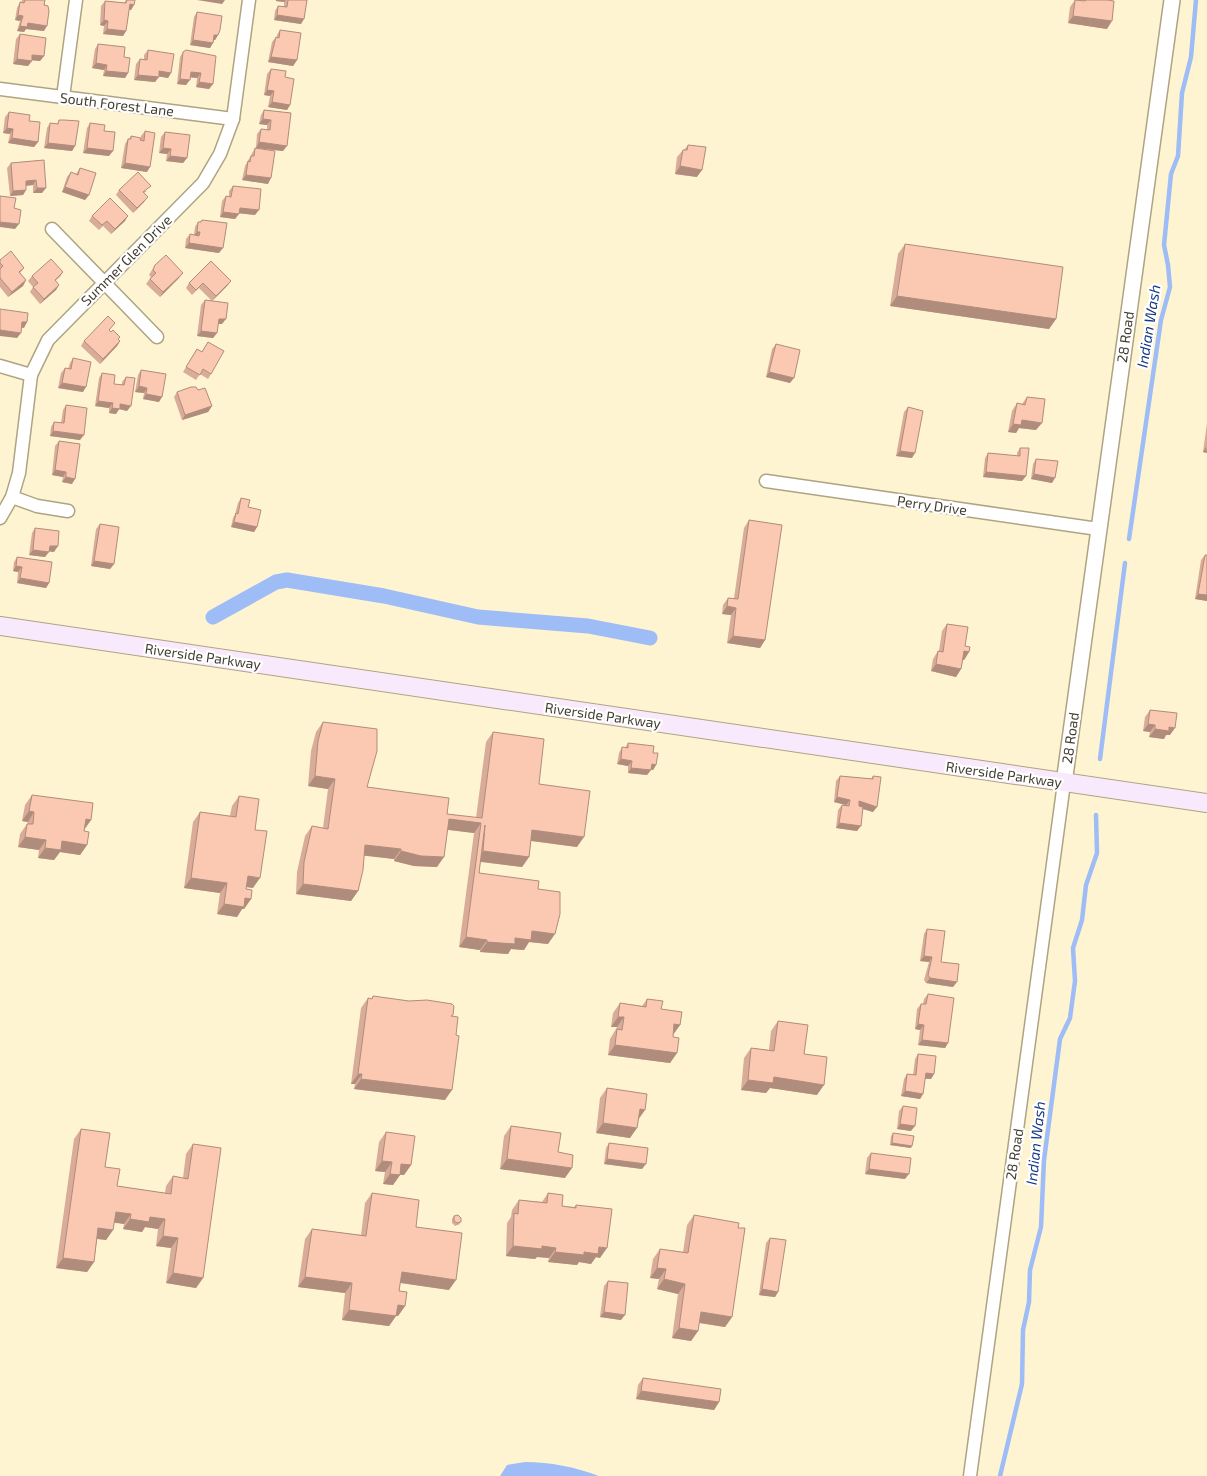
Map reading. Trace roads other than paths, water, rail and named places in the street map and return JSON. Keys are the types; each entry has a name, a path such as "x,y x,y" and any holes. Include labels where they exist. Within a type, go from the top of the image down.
{"main road":[{"name":"Riverside Parkway","path":"0,626 1207,803"}],"street":[{"path":"63,97 76,0"},
{"name":"Summer Glen Drive","path":"0,518 12,497 19,473 31,374 48,340 104,281 203,183 220,154 233,119 249,0"},
{"name":"28 Road","path":"970,1476 1098,529 1172,0"},
{"name":"South Forest Lane","path":"0,89 233,119"},
{"path":"52,229 157,337"},
{"path":"0,366 31,374"},
{"name":"Perry Drive","path":"766,481 1098,529"},
{"path":"12,497 37,506 68,511"}],"water":[{"path":"525,1462 562,1466 599,1476 500,1476 507,1465"}],"waterway":[{"name":"Indian Wash","path":"1129,539 1161,320 1170,287 1164,245 1171,174 1178,156 1182,93 1191,57 1196,0"},
{"name":"Indian Wash","path":"1100,759 1125,563"},
{"path":"213,617 276,582 287,580 384,596 478,617 588,626 650,638"},
{"name":"Indian Wash","path":"1000,1476 1022,1384 1023,1330 1029,1302 1030,1270 1041,1227 1044,1160 1060,1039 1070,1018 1075,981 1073,948 1082,920 1086,885 1097,853 1096,815"}]}
